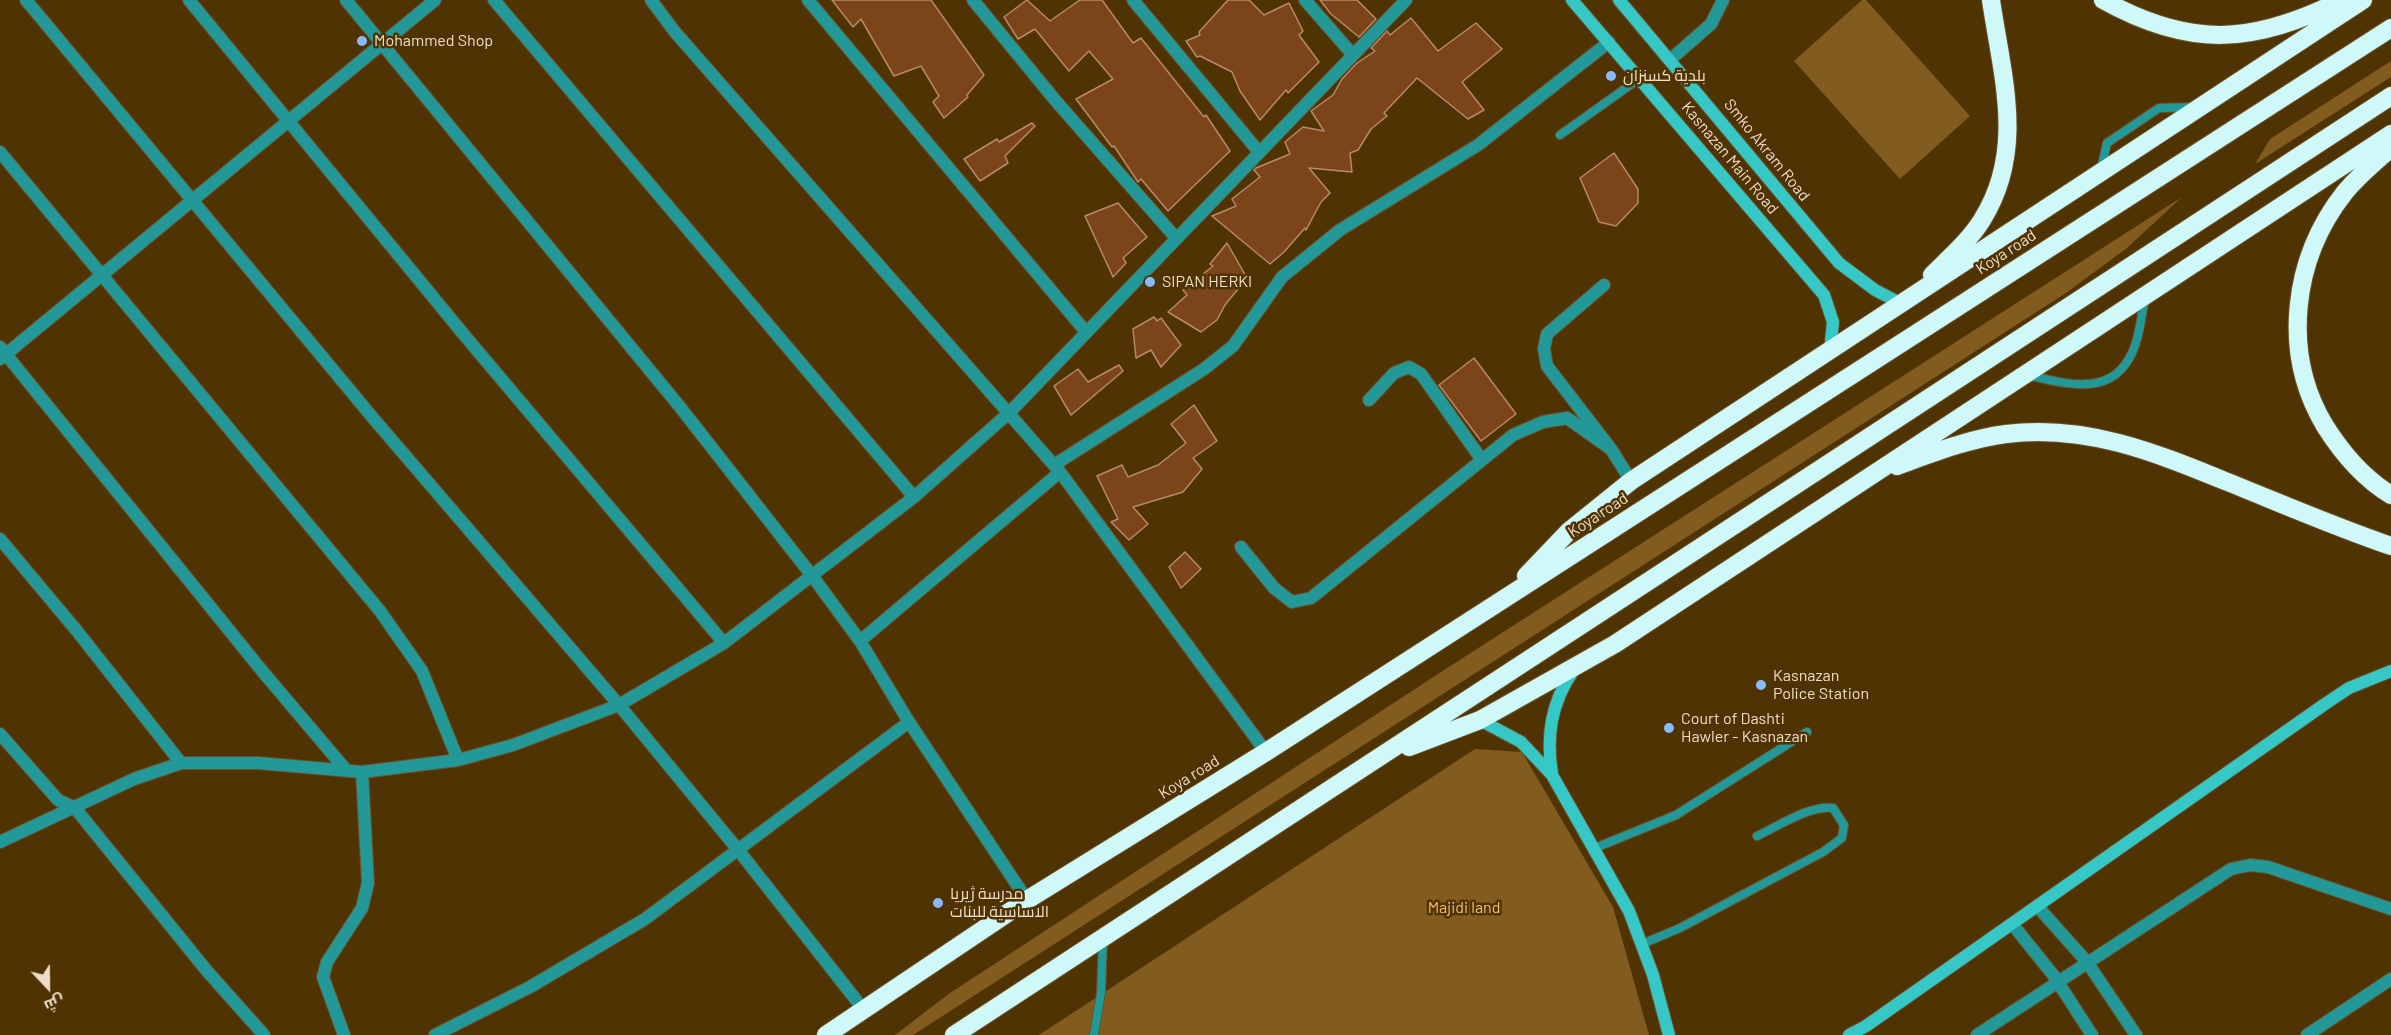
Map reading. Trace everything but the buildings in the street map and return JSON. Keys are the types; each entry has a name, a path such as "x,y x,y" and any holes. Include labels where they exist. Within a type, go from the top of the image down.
{"highway":[{"path":"1906,301 1981,222 2003,174 2008,141 2008,96 1991,0"},
{"path":"2103,0 2132,16 2162,27 2195,34 2228,36 2260,32 2292,23 2342,0"},
{"path":"1505,597 1569,531 1631,482 2363,0"},
{"name":"Koya road","path":"826,1035 1027,900 1266,752 2391,28"},
{"path":"960,1034 2391,96"},
{"path":"1377,759 1480,720 1575,668 1698,592 1864,479 2391,134"},
{"path":"2391,148 2362,173 2344,193 2317,239 2300,290 2297,343 2309,393 2333,440 2368,478 2391,495"},
{"path":"1864,479 1942,449 1974,440 2028,433 2073,434 2137,447 2391,546"}],"street":[{"path":"26,0 373,418 619,705 739,851 864,1010"},
{"path":"189,0 290,120 465,336 724,643"},
{"path":"346,0 680,408 813,577 860,641 909,722 1027,900"},
{"path":"346,770 2,353 102,275 435,0"},
{"path":"495,0 914,497"},
{"path":"651,0 675,32 1057,468 1266,752"},
{"path":"808,0 1086,332"},
{"path":"973,0 1055,100 1176,238"},
{"path":"1133,0 1259,152"},
{"path":"1305,0 1353,55"},
{"path":"0,842 37,822 75,808 134,779 181,764 258,764 362,772 458,760 513,745 619,705 724,643 813,577 914,497 1010,412 1406,0"},
{"name":"Kasnazan Main Road","path":"1572,0 1824,295 1833,322 1830,351"},
{"name":"Smko Akram Road","path":"1619,0 1671,59 1839,263 1875,291 1906,301"},
{"path":"1671,59 1711,24 1723,0"},
{"path":"860,641 1057,468 1204,369 1233,346 1282,277 1340,230 1478,144 1609,42"},
{"path":"0,152 380,611 422,671 458,760"},
{"path":"1604,285 1547,334 1544,349 1547,366 1611,449 1631,482"},
{"path":"1369,400 1394,373 1409,367 1421,374 1482,460"},
{"path":"1241,547 1274,588 1292,602 1311,598 1513,435 1543,422 1567,418 1611,449"},
{"path":"0,539 77,631 181,764"},
{"path":"1552,775 1549,737 1551,718 1556,700 1575,668"},
{"path":"1849,1035 1862,1031 2325,704 2349,688 2391,671"},
{"path":"1480,720 1521,742 1552,775 1629,911 1642,944 1669,1035"},
{"path":"435,1035 530,987 645,920 909,722"},
{"path":"0,734 58,800 75,808 207,971 260,1031 245,1035"},
{"path":"345,1035 323,977 327,962 362,908 368,882 362,772"},
{"path":"1977,1035 2223,872 2240,867 2268,867 2391,909"},
{"path":"2038,907 2087,962 2136,1035"},
{"path":"2013,925 2058,982 2092,1035"},
{"path":"2307,1035 2391,979"}],"lane":[{"path":"1560,135 1640,78"},
{"path":"2022,375 2077,386 2089,386 2110,377 2122,367 2132,353 2146,293"},
{"path":"1595,848 1676,815 1807,732"},
{"path":"1642,944 1680,928 1823,852 1842,838 1844,825 1833,808 1826,807 1807,812 1757,836"},
{"path":"1094,1035 1101,993 1103,939"}],"green space":[{"path":"1862,0 1866,0 1970,116 1900,179 1794,61"},
{"path":"2391,61 2391,77 2255,164 2270,139"},
{"path":"2182,197 2127,248 2066,293 913,1035 895,1035 950,993 1444,670"},
{"name":"Majidi land","path":"1475,749 1522,752 1613,907 1649,1035 1039,1035"}],"place":[{"name":"Mohammed Shop","path":"362,41"},
{"name":"بلدية كسنزان","path":"1611,76"},
{"name":"SIPAN HERKI","path":"1150,282"},
{"name":"Kasnazan Police Station","path":"1761,685"},
{"name":"Court of Dashti Hawler - Kasnazan","path":"1669,728"},
{"name":"مدرسة ژيريا الاساسية للبنات","path":"938,903"}]}
